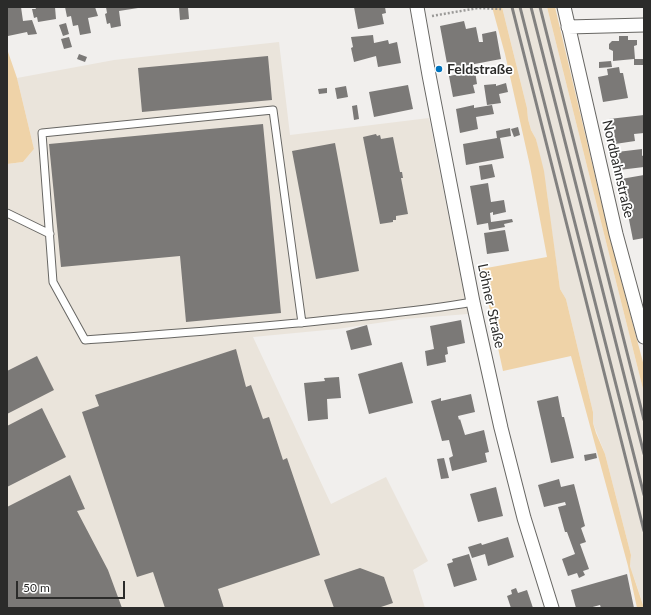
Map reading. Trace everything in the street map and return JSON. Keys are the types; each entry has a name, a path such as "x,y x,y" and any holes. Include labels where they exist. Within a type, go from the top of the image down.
{"street":[{"name":"Nordbahnstraße","path":"564,7 616,234 644,337"},
{"name":"Löhner Straße","path":"418,12 473,302 501,428 524,518 552,608"},
{"path":"568,27 644,24"}],"lane":[{"path":"302,323 273,110 42,133 53,282 85,340 302,323 429,309 473,302"},
{"path":"7,213 50,234"}],"path":[{"path":"418,12 478,8 501,9"}],"shaded area":[{"path":"492,7 502,7 527,108 528,119 531,130 536,139 544,171 560,289 566,299 593,412 593,423 605,454 631,555 630,566 644,608 637,608 628,566 571,356 503,371 481,269 547,257 530,166 505,54"},
{"path":"502,7 547,7 644,393 644,607 630,566 631,555 605,454 593,423 593,412 566,299 560,289 547,193 536,139 531,130 528,119 527,108"},
{"path":"547,7 555,7 609,235 644,366 644,393"},
{"path":"279,42 290,135 429,118 468,314 405,319 337,329 253,337 331,504 386,477 428,561 413,570 425,608 7,608 7,164 23,162 34,149 17,78 114,60"},
{"path":"7,49 17,78 34,149 23,162 7,164"}],"building":[{"path":"21,7 23,21 32,20 37,34 28,35 27,32 8,36 7,8"},
{"path":"35,7 55,7 56,19 38,22 37,17 34,18 32,9 36,9"},
{"path":"65,7 95,7 98,16 88,18 91,33 80,35 78,25 73,26 71,16 67,17"},
{"path":"106,7 138,8 119,11 121,26 111,28 110,23 107,24 105,14 107,13"},
{"path":"179,7 188,7 189,19 180,20"},
{"path":"354,7 385,7 386,13 382,14 384,24 358,29"},
{"path":"464,21 466,29 476,27 479,42 483,42 482,34 496,31 501,59 448,69 440,26"},
{"path":"66,23 69,34 63,36 59,25"},
{"path":"373,35 374,43 388,40 389,44 397,42 401,63 378,67 376,56 354,62 351,48 353,47 351,37"},
{"path":"619,36 628,36 628,40 637,40 637,45 634,46 635,59 644,59 644,65 634,65 634,59 613,61 613,51 609,49 609,44 612,41 619,41"},
{"path":"69,37 72,47 64,49 61,39"},
{"path":"79,54 87,57 85,62 77,59"},
{"path":"268,56 272,100 142,112 138,68"},
{"path":"611,61 612,67 599,68 599,62"},
{"path":"619,67 620,73 623,73 628,98 603,102 598,77 608,75 607,69"},
{"path":"475,71 477,84 473,85 475,93 453,97 449,76"},
{"path":"506,83 508,92 499,94 501,103 487,105 484,85 496,84 496,86"},
{"path":"408,85 413,109 374,117 369,92"},
{"path":"346,86 348,97 337,99 335,88"},
{"path":"327,88 327,93 319,94 318,89"},
{"path":"357,105 359,119 354,120 352,106"},
{"path":"474,105 474,108 492,105 494,114 476,117 478,129 460,133 456,109"},
{"path":"644,115 644,133 634,134 635,141 615,144 614,129 610,129 609,119"},
{"path":"263,124 281,313 186,322 180,256 61,267 49,144"},
{"path":"518,127 520,135 514,137 511,129"},
{"path":"510,128 511,136 500,138 504,158 466,165 463,144 497,138 496,131"},
{"path":"376,134 377,136 380,135 381,139 393,137 400,172 402,172 403,178 401,178 408,214 396,216 396,220 393,220 393,222 380,224 363,137"},
{"path":"335,143 359,271 316,279 292,151"},
{"path":"642,149 642,156 644,155 644,167 619,170 617,152"},
{"path":"492,164 495,177 481,180 479,166"},
{"path":"644,175 644,238 633,240 621,179"},
{"path":"488,183 491,202 504,200 506,212 493,215 493,212 490,213 491,222 512,219 513,222 504,224 505,227 489,230 488,223 477,225 470,186"},
{"path":"505,230 509,251 487,254 484,233"},
{"path":"461,320 465,343 447,347 448,354 445,355 446,362 427,366 425,351 434,349 430,326"},
{"path":"367,325 372,345 351,350 346,331"},
{"path":"236,349 246,387 251,385 263,419 269,417 283,460 287,458 320,555 218,589 224,608 165,608 153,572 137,577 82,412 99,406 95,395"},
{"path":"37,356 54,390 7,414 7,371"},
{"path":"402,362 413,403 369,414 358,374"},
{"path":"339,377 341,398 327,399 328,419 308,421 304,383 325,381 324,378"},
{"path":"471,394 475,412 458,416 465,435 484,430 489,452 485,453 487,462 452,471 449,458 453,456 449,440 442,441 431,401 441,398 441,401"},
{"path":"558,396 562,417 564,417 574,458 551,463 537,401"},
{"path":"42,408 66,457 7,487 7,426"},
{"path":"596,453 597,458 585,461 584,455"},
{"path":"444,458 449,478 441,479 437,459"},
{"path":"70,475 85,509 77,511 108,570 122,608 7,608 7,507"},
{"path":"559,479 561,487 574,484 585,526 581,528 586,542 580,544 589,569 583,571 585,575 579,578 577,573 568,576 562,559 575,554 567,532 565,532 558,507 566,505 565,502 544,507 538,485"},
{"path":"496,487 503,516 478,522 470,494"},
{"path":"508,537 514,557 488,566 485,554 472,558 468,547 481,543 482,545"},
{"path":"469,554 477,580 454,587 447,564 453,562 452,559"},
{"path":"360,568 384,577 393,603 378,608 334,608 324,580"},
{"path":"627,574 634,608 601,608 600,605 589,608 576,608 571,590"},
{"path":"516,588 518,593 527,590 533,608 511,608 507,596 512,594 511,590"}],"railway":[{"path":"512,7 644,531"},
{"path":"520,7 644,495"},
{"path":"531,7 644,454"},
{"path":"540,7 644,420"}],"place":[{"name":"Feldstraße","path":"439,69"}]}
